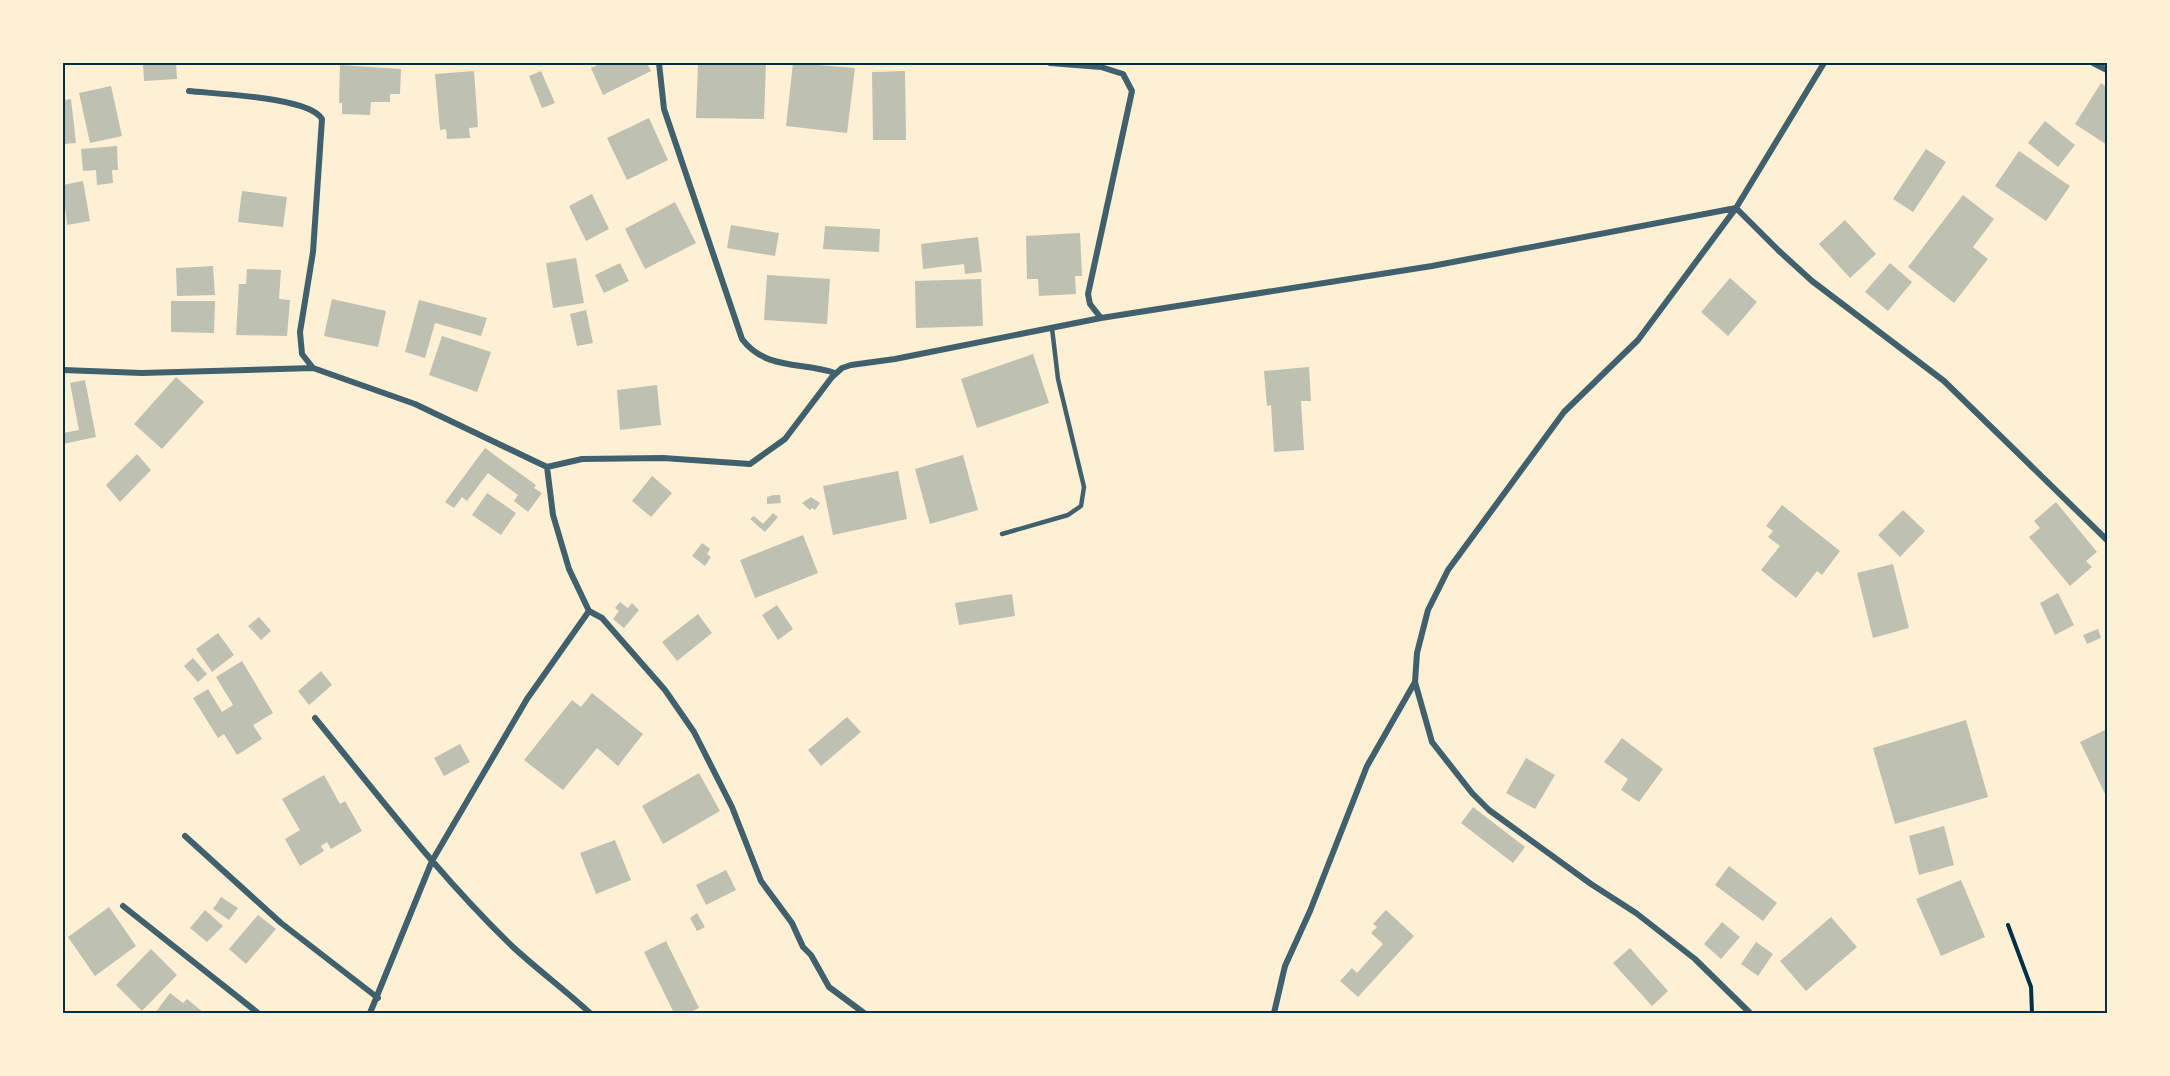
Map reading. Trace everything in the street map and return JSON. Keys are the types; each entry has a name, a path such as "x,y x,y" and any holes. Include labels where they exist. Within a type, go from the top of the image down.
{"street":[{"path":"659,63 663,109 742,339 754,353 766,360 809,365 836,373"},
{"path":"1050,63 1101,67 1123,74 1132,91 1088,294 1090,304 1101,318"},
{"path":"1750,1013 1695,960 1653,926 1539,847 1480,801 1450,769 1432,742 1415,682 1417,653 1428,610 1448,570 1564,412 1638,340 1736,208 1824,63"},
{"path":"2093,63 2107,70"},
{"path":"189,91 284,102 315,112 322,119 314,252 300,332 302,354 313,368"},
{"path":"63,370 142,373 313,368 415,404 547,467 582,459 663,458 750,464 785,439 836,373 851,365 895,359 1101,318 1432,266 1736,208"},
{"path":"1736,208 1812,280 1944,381 2107,540"},
{"path":"547,467 553,515 569,568 589,611 602,618 665,690 694,732 732,807 761,881 792,923 803,947 811,955 829,987 864,1013"},
{"path":"370,1013 432,861 521,708 589,611"},
{"path":"1274,1013 1285,966 1310,911 1367,766 1415,682"},
{"path":"315,718 432,861 513,946 590,1013"},
{"path":"185,836 281,923 378,998"},
{"path":"123,906 258,1013"}],"lane":[{"path":"1002,534 1068,515 1081,506 1084,487 1058,379 1052,328"}],"path":[{"path":"2008,924 2031,987 2032,1013"}],"building":[{"path":"143,63 176,63 177,79 144,81"},
{"path":"602,63 647,63 651,71 603,95 591,68"},
{"path":"698,63 766,63 764,119 696,118"},
{"path":"793,63 855,68 847,133 786,126"},
{"path":"340,65 401,69 400,94 390,94 390,102 371,102 370,115 342,114 342,103 339,103"},
{"path":"474,71 478,127 469,128 470,138 447,139 446,129 440,130 435,74"},
{"path":"541,71 555,103 542,108 529,76"},
{"path":"905,71 906,140 873,140 872,72"},
{"path":"2101,83 2107,87 2107,145 2075,124"},
{"path":"111,86 122,136 90,143 79,93"},
{"path":"71,99 76,143 63,144 63,100"},
{"path":"649,118 668,160 627,180 607,138"},
{"path":"2045,121 2075,145 2058,167 2028,143"},
{"path":"117,146 118,170 112,170 113,183 97,185 96,170 83,171 81,149"},
{"path":"1926,149 1946,162 1913,212 1893,199"},
{"path":"2019,151 2070,186 2046,221 1995,186"},
{"path":"83,181 90,221 67,225 63,185"},
{"path":"242,191 287,197 283,227 238,222"},
{"path":"592,194 609,229 586,241 569,206"},
{"path":"1963,195 1994,219 1973,247 1988,259 1954,303 1908,267"},
{"path":"675,202 696,243 645,269 625,229"},
{"path":"1845,220 1876,254 1850,278 1819,244"},
{"path":"731,225 779,233 775,256 727,248"},
{"path":"825,226 880,229 879,252 823,249"},
{"path":"1080,233 1082,276 1075,276 1076,294 1039,296 1038,279 1027,279 1026,236"},
{"path":"978,237 982,272 965,274 964,264 923,269 921,244"},
{"path":"576,258 584,303 553,308 546,263"},
{"path":"620,263 629,281 604,293 595,275"},
{"path":"1890,263 1912,282 1888,311 1865,292"},
{"path":"213,266 215,295 177,296 176,268"},
{"path":"247,269 281,270 279,299 290,300 287,336 236,335 239,284 246,284"},
{"path":"767,275 830,279 827,324 764,320"},
{"path":"1730,278 1757,302 1728,336 1701,312"},
{"path":"981,279 983,326 916,328 915,281"},
{"path":"332,299 386,311 378,347 324,336"},
{"path":"419,300 487,318 481,336 435,323 425,358 405,352"},
{"path":"171,301 215,301 214,333 171,332"},
{"path":"586,310 593,343 577,346 570,314"},
{"path":"442,336 491,352 477,392 429,375"},
{"path":"1033,354 1049,403 977,428 961,379"},
{"path":"1309,367 1311,401 1301,401 1304,450 1274,452 1271,405 1267,406 1264,371"},
{"path":"176,377 204,402 162,449 134,424"},
{"path":"85,380 96,437 63,444 63,433 79,430 70,383"},
{"path":"657,385 661,425 620,430 617,390"},
{"path":"485,448 536,485 534,488 542,493 528,512 514,501 518,495 488,473 467,501 462,497 454,508 445,502"},
{"path":"137,454 151,470 120,502 106,485"},
{"path":"963,455 978,510 930,524 915,469"},
{"path":"898,471 907,519 833,535 823,486"},
{"path":"652,476 672,493 651,517 632,501"},
{"path":"487,493 516,513 501,535 472,515"},
{"path":"780,495 781,503 767,504 767,497"},
{"path":"811,497 820,503 815,510 812,508 810,510 802,503"},
{"path":"2056,502 2097,552 2086,561 2092,567 2070,586 2029,537 2040,528 2034,521"},
{"path":"1782,505 1840,551 1822,575 1817,571 1796,598 1761,570 1780,546 1768,537 1773,531 1766,526"},
{"path":"1903,510 1925,531 1900,557 1878,535"},
{"path":"773,513 778,517 765,532 750,519 754,516 763,524"},
{"path":"803,535 818,573 755,598 740,560"},
{"path":"702,543 710,549 707,554 711,557 705,566 692,556"},
{"path":"1893,564 1909,628 1873,638 1857,573"},
{"path":"2058,593 2074,625 2055,635 2040,603"},
{"path":"1012,594 1015,616 959,625 955,603"},
{"path":"620,602 628,608 632,603 639,610 624,628 613,619 619,611 615,608"},
{"path":"777,605 793,629 778,640 762,615"},
{"path":"698,614 712,633 677,661 662,642"},
{"path":"259,617 271,631 261,640 248,626"},
{"path":"2098,629 2101,638 2087,644 2083,635"},
{"path":"218,633 234,655 212,672 196,649"},
{"path":"193,658 207,674 198,682 184,666"},
{"path":"242,661 273,713 253,725 262,739 237,755 224,734 218,738 193,698 208,689 222,712 233,705 216,677"},
{"path":"321,671 332,685 309,705 298,691"},
{"path":"592,693 643,734 618,766 597,748 563,790 524,760 572,700 581,707"},
{"path":"847,717 861,732 821,766 808,750"},
{"path":"1966,720 1988,797 1895,824 1873,748"},
{"path":"2107,729 2107,798 2080,742"},
{"path":"1622,738 1663,769 1639,802 1621,790 1628,779 1604,762"},
{"path":"460,744 470,762 444,776 434,758"},
{"path":"1526,758 1555,775 1535,809 1506,793"},
{"path":"699,773 720,811 663,844 642,806"},
{"path":"324,775 340,804 345,801 362,831 331,849 327,842 321,846 324,851 300,866 285,839 300,830 282,799"},
{"path":"1473,807 1525,847 1513,863 1461,823"},
{"path":"1944,826 1954,865 1919,875 1909,836"},
{"path":"615,840 631,880 596,894 580,853"},
{"path":"1729,866 1777,903 1763,921 1715,885"},
{"path":"726,870 736,890 706,905 696,885"},
{"path":"1961,880 1985,937 1941,956 1916,899"},
{"path":"221,897 238,908 229,920 213,909"},
{"path":"109,907 136,946 95,976 68,937"},
{"path":"205,910 223,926 207,942 190,928"},
{"path":"1386,910 1414,936 1358,997 1340,981 1352,968 1357,973 1383,944 1371,933 1377,927 1373,924"},
{"path":"697,913 705,927 697,931 690,918"},
{"path":"258,915 276,929 246,964 229,949"},
{"path":"1831,917 1857,947 1806,991 1780,961"},
{"path":"1722,922 1740,937 1721,959 1704,944"},
{"path":"666,941 699,1008 689,1013 674,1013 644,952"},
{"path":"1756,942 1773,954 1758,976 1741,964"},
{"path":"1630,948 1668,991 1652,1006 1613,963"},
{"path":"151,949 177,975 142,1011 116,985"},
{"path":"170,993 183,1003 187,999 204,1013 155,1013"}]}
